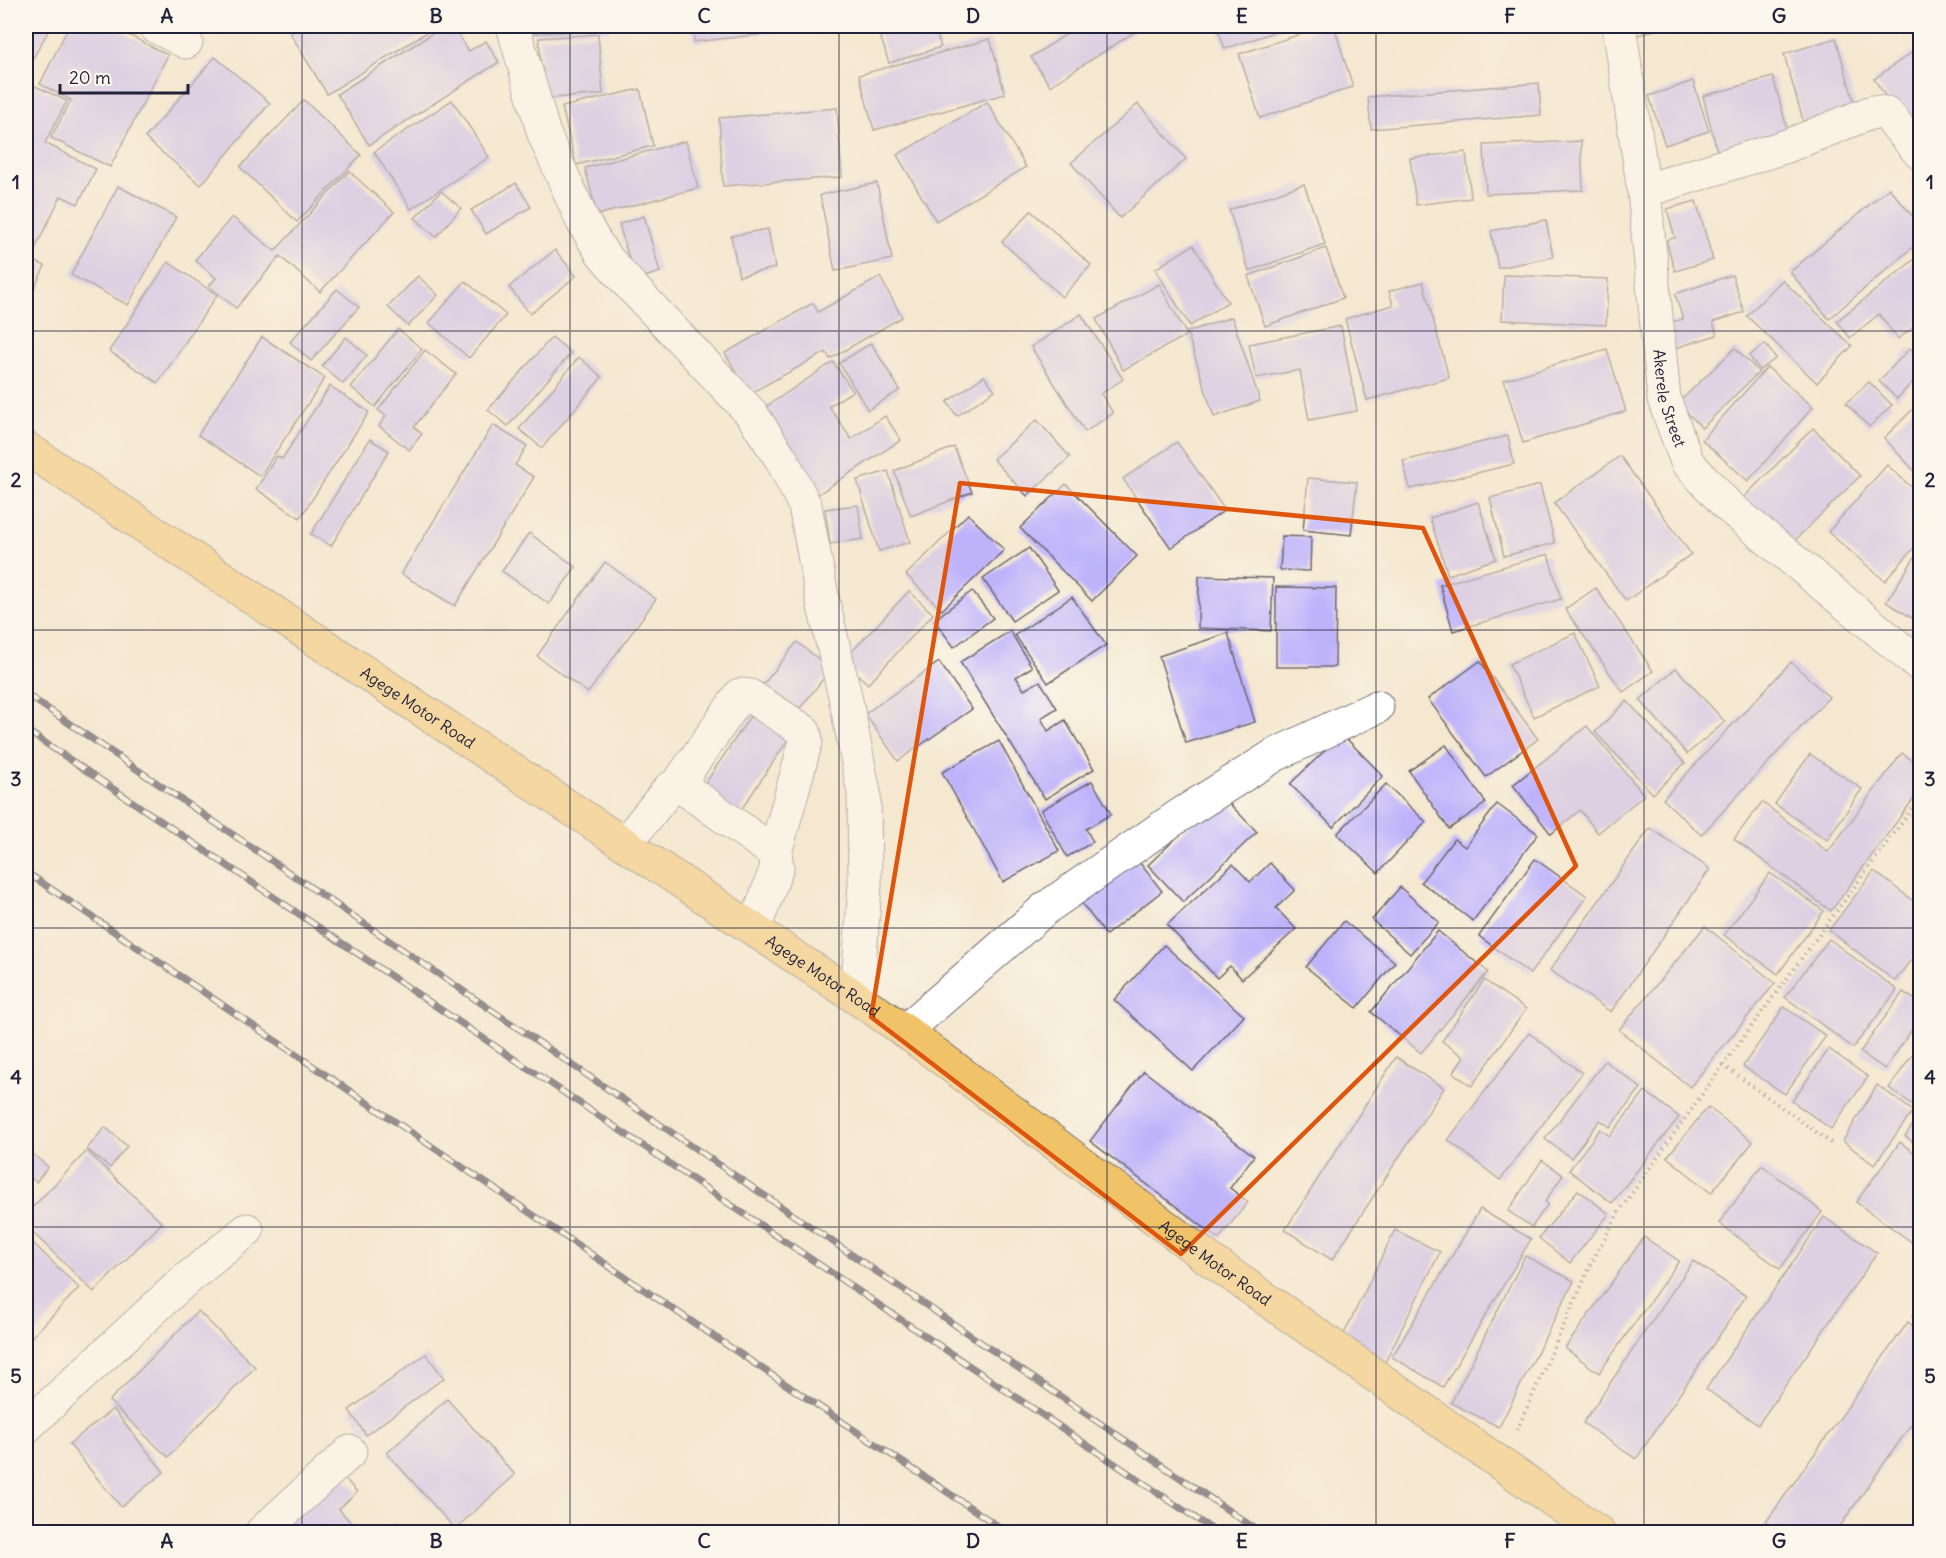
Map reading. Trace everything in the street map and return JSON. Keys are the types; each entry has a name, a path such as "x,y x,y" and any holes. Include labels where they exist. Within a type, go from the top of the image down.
{"main road":[{"name":"Agege Motor Road","path":"26,448 905,1031 1209,1259 1502,1463 1598,1533"}],"street":[{"path":"155,26 186,42"},
{"path":"513,26 544,134 582,222 602,253 629,284 751,413 782,460 805,506 864,792 866,884 857,998"},
{"name":"Akerele Street","path":"1619,26 1644,191 1664,399 1687,462 1728,506 1920,665"},
{"path":"1644,191 1787,146 1872,112 1886,114 1920,153"},
{"path":"625,844 669,789 678,784 740,695 750,696 804,731 806,741 775,853 777,867 754,929"},
{"path":"905,1031 1046,908 1168,823 1275,755 1377,707"},
{"path":"678,784 775,853"},
{"path":"26,1427 182,1283 247,1230"},
{"path":"262,1533 350,1452"}],"path":[{"path":"1502,1463 1593,1260 1620,1209 1920,798"},
{"path":"1723,1065 1834,1146"}],"highlighted area":[{"path":"960,483 1423,528 1576,866 1181,1254 871,1017"}],"building":[{"path":"26,26 51,26 27,69 26,68"},
{"path":"69,26 111,26 168,55 110,167 51,138 71,100 40,84"},
{"path":"303,26 437,26 327,94 290,33"},
{"path":"444,26 452,26 469,51 486,41 499,62 369,145 337,94"},
{"path":"520,26 611,26 611,30 521,34"},
{"path":"693,26 826,26 826,27 694,42"},
{"path":"877,26 934,26 941,47 889,63"},
{"path":"1079,26 1144,26 1050,86 1031,57"},
{"path":"1217,26 1291,26 1225,49"},
{"path":"1326,26 1334,26 1353,87 1260,118 1239,54"},
{"path":"1632,26 1667,26 1635,36"},
{"path":"598,34 603,94 543,99 539,38"},
{"path":"1836,38 1856,109 1804,124 1784,54"},
{"path":"990,39 1005,94 874,130 859,75"},
{"path":"1920,47 1920,134 1914,138 1874,79"},
{"path":"215,57 270,103 201,185 145,138"},
{"path":"1773,77 1788,132 1717,151 1703,96"},
{"path":"1693,81 1709,131 1665,145 1649,96"},
{"path":"1539,83 1541,115 1371,129 1368,97"},
{"path":"31,84 67,101 45,143 96,169 78,204 61,196 30,259 45,266 26,305 26,96"},
{"path":"640,89 653,146 576,165 562,107"},
{"path":"304,100 361,155 297,222 240,167"},
{"path":"452,100 489,157 411,209 374,152"},
{"path":"987,102 1026,167 936,221 897,155"},
{"path":"1138,104 1186,159 1120,218 1071,163"},
{"path":"837,108 842,177 723,186 719,118"},
{"path":"686,141 698,188 597,215 585,168"},
{"path":"1581,141 1583,190 1486,194 1484,145"},
{"path":"1466,152 1471,198 1416,205 1410,158"},
{"path":"349,171 394,212 320,292 280,256 236,308 209,286 216,278 195,260 232,217 275,251"},
{"path":"516,183 531,207 486,234 471,210"},
{"path":"877,183 892,259 835,271 820,195"},
{"path":"1304,184 1325,244 1249,271 1229,210"},
{"path":"118,186 176,217 128,305 71,275"},
{"path":"1889,188 1920,225 1920,241 1829,319 1790,272"},
{"path":"441,191 461,208 436,237 415,218"},
{"path":"1696,201 1713,260 1675,271 1666,240 1675,238 1667,209"},
{"path":"1031,211 1091,265 1062,297 1002,242"},
{"path":"644,216 660,272 635,280 619,224"},
{"path":"1546,220 1553,257 1498,268 1491,231"},
{"path":"768,229 775,268 739,276 731,236"},
{"path":"1193,245 1228,302 1190,326 1155,269"},
{"path":"1326,248 1343,298 1265,326 1248,276"},
{"path":"555,250 576,276 530,314 509,287"},
{"path":"1920,255 1920,322 1898,339 1879,314 1850,338 1837,321"},
{"path":"168,262 217,295 158,383 109,351"},
{"path":"1504,275 1608,279 1606,325 1502,320"},
{"path":"1732,275 1744,312 1713,322 1717,335 1675,348 1668,323 1683,319 1675,294"},
{"path":"418,276 438,295 408,326 388,307"},
{"path":"880,277 902,317 830,359 826,352 749,394 725,353 813,303 818,312"},
{"path":"1782,280 1852,346 1817,383 1747,316"},
{"path":"465,281 506,315 469,358 429,323"},
{"path":"1423,282 1449,378 1367,400 1345,319 1393,305 1389,291"},
{"path":"1159,284 1187,335 1123,370 1096,319"},
{"path":"337,289 359,307 311,361 290,342"},
{"path":"1081,314 1123,379 1101,394 1113,413 1085,432 1031,347"},
{"path":"1232,317 1260,401 1214,417 1187,332"},
{"path":"1341,326 1357,411 1309,420 1300,370 1256,378 1249,344"},
{"path":"398,329 422,349 375,407 351,387"},
{"path":"262,337 325,378 260,476 198,435"},
{"path":"346,337 367,355 343,384 322,366"},
{"path":"552,337 571,353 508,426 488,410"},
{"path":"871,343 900,390 868,410 839,363"},
{"path":"1765,344 1776,358 1760,370 1749,356"},
{"path":"1735,348 1759,372 1702,428 1678,403"},
{"path":"1910,348 1920,358 1920,374 1897,399 1879,381"},
{"path":"1607,349 1626,411 1523,443 1504,380"},
{"path":"425,350 456,374 414,427 422,434 409,450 379,426 386,416 378,410"},
{"path":"579,357 602,377 542,448 519,429"},
{"path":"833,362 853,391 829,406 851,439 885,416 901,440 817,495 761,410"},
{"path":"1767,367 1813,407 1748,481 1702,440"},
{"path":"984,376 995,390 957,416 947,402"},
{"path":"1869,382 1892,405 1869,427 1846,403"},
{"path":"330,386 369,412 300,518 256,489 277,456 282,459"},
{"path":"1920,402 1920,477 1884,438"},
{"path":"1037,420 1070,457 1027,496 993,459"},
{"path":"493,425 527,446 515,465 534,477 455,606 401,574"},
{"path":"1813,428 1860,476 1788,547 1741,500"},
{"path":"1508,436 1514,464 1410,489 1403,461"},
{"path":"370,439 389,451 331,546 311,534"},
{"path":"1177,442 1225,510 1171,548 1123,479"},
{"path":"954,447 972,492 911,516 894,471"},
{"path":"1620,456 1691,554 1626,601 1554,503"},
{"path":"1887,465 1920,495 1920,541 1885,581 1828,532"},
{"path":"888,471 910,542 879,551 857,480"},
{"path":"1308,478 1357,482 1351,535 1303,530"},
{"path":"1066,484 1137,556 1092,601 1020,528"},
{"path":"1540,485 1555,543 1504,556 1490,498"},
{"path":"1478,502 1496,559 1448,575 1430,518"},
{"path":"858,505 863,539 830,544 825,509"},
{"path":"968,514 1004,550 942,610 906,575"},
{"path":"529,533 576,567 549,604 502,571"},
{"path":"1282,536 1311,537 1310,571 1280,570"},
{"path":"1029,548 1058,590 1012,621 983,579"},
{"path":"1920,549 1920,623 1886,602"},
{"path":"1548,554 1561,599 1453,631 1440,585"},
{"path":"605,562 656,599 588,693 537,656"},
{"path":"1199,576 1273,578 1271,631 1198,628"},
{"path":"1276,587 1336,588 1335,667 1276,667"},
{"path":"1596,588 1653,671 1623,692 1565,609"},
{"path":"909,591 933,614 868,684 843,661"},
{"path":"972,591 993,618 954,647 934,620"},
{"path":"1072,597 1106,645 1048,683 1015,635"},
{"path":"1010,631 1032,667 1016,677 1024,690 1040,681 1057,708 1041,718 1048,731 1065,720 1094,769 1045,799 960,662"},
{"path":"1228,633 1255,722 1186,743 1159,656"},
{"path":"1575,633 1600,686 1534,717 1509,664"},
{"path":"797,642 831,669 797,712 763,685"},
{"path":"1480,661 1538,739 1486,777 1428,699"},
{"path":"939,662 972,709 898,761 865,714"},
{"path":"1791,662 1829,697 1701,835 1663,799"},
{"path":"1676,668 1725,722 1687,754 1640,700"},
{"path":"1627,701 1685,763 1653,794 1595,732"},
{"path":"755,709 792,734 739,813 702,788"},
{"path":"1587,726 1644,795 1598,833 1580,810 1551,834 1513,785"},
{"path":"1342,734 1383,776 1333,827 1290,784"},
{"path":"999,741 1059,851 1003,882 942,772"},
{"path":"1446,745 1486,803 1449,829 1409,771"},
{"path":"1902,753 1920,766 1920,790 1831,911 1734,839 1762,802 1828,852"},
{"path":"1810,754 1862,789 1827,840 1775,804"},
{"path":"1092,781 1111,814 1086,829 1093,842 1067,857 1041,810"},
{"path":"1386,784 1426,822 1378,873 1337,834"},
{"path":"1221,795 1257,832 1183,902 1148,865"},
{"path":"1497,804 1538,834 1473,921 1421,882 1454,839 1465,847"},
{"path":"1650,828 1710,869 1611,1012 1550,970"},
{"path":"1136,858 1162,891 1106,935 1080,901"},
{"path":"1535,859 1587,896 1530,974 1479,936"},
{"path":"1270,863 1295,890 1276,908 1296,929 1242,979 1230,966 1217,978 1167,925 1233,864 1250,882"},
{"path":"1874,871 1920,906 1920,948 1895,981 1829,930"},
{"path":"1770,873 1824,911 1778,974 1724,935"},
{"path":"1400,887 1439,922 1410,954 1372,920"},
{"path":"1344,921 1395,962 1357,1008 1306,967"},
{"path":"1705,926 1775,983 1690,1087 1619,1030"},
{"path":"1438,931 1488,972 1421,1053 1371,1012"},
{"path":"1829,939 1897,990 1853,1048 1785,997"},
{"path":"1164,945 1244,1016 1193,1071 1114,1000"},
{"path":"1484,980 1526,1009 1472,1086 1453,1073 1464,1057 1442,1041"},
{"path":"1903,992 1920,1003 1920,1018 1885,1069 1860,1052"},
{"path":"1784,1007 1826,1036 1785,1094 1743,1066"},
{"path":"1529,1033 1582,1073 1500,1180 1448,1140"},
{"path":"1920,1044 1920,1097 1915,1106 1889,1088"},
{"path":"1829,1049 1868,1077 1831,1129 1792,1101"},
{"path":"1396,1057 1444,1088 1332,1260 1285,1230"},
{"path":"1605,1061 1641,1088 1610,1127 1600,1120 1571,1158 1545,1139"},
{"path":"1144,1071 1254,1156 1230,1188 1248,1202 1219,1239 1090,1141"},
{"path":"1877,1085 1913,1111 1874,1165 1843,1141"},
{"path":"1645,1091 1679,1117 1612,1203 1569,1170 1600,1129 1610,1136"},
{"path":"1708,1107 1753,1142 1711,1193 1667,1157"},
{"path":"1920,1114 1920,1147 1905,1136"},
{"path":"105,1127 127,1146 110,1168 87,1149"},
{"path":"1900,1142 1920,1157 1920,1248 1856,1202"},
{"path":"26,1148 48,1167 36,1182 26,1173"},
{"path":"87,1151 162,1223 94,1292 26,1226 26,1214"},
{"path":"1542,1160 1563,1175 1545,1202 1548,1204 1532,1227 1508,1211"},
{"path":"1762,1165 1822,1212 1780,1269 1719,1223"},
{"path":"1578,1190 1609,1214 1570,1263 1539,1238"},
{"path":"1480,1209 1531,1239 1443,1387 1392,1357"},
{"path":"1824,1217 1877,1253 1758,1425 1706,1389"},
{"path":"1395,1230 1440,1252 1384,1364 1340,1342"},
{"path":"26,1236 79,1288 26,1343"},
{"path":"1644,1237 1679,1261 1599,1373 1565,1348"},
{"path":"1525,1256 1574,1281 1499,1427 1451,1403"},
{"path":"1693,1261 1746,1296 1636,1459 1583,1423"},
{"path":"1920,1305 1920,1323 1912,1317"},
{"path":"198,1311 255,1367 168,1457 109,1401"},
{"path":"1908,1322 1920,1331 1920,1412 1836,1532 1759,1532"},
{"path":"426,1354 444,1378 366,1435 349,1410"},
{"path":"447,1399 515,1475 455,1529 387,1453"},
{"path":"113,1409 164,1472 121,1507 69,1444"},
{"path":"340,1473 357,1492 339,1509 359,1532 271,1532"},
{"path":"396,1522 406,1532 384,1532"}],"railway":[{"path":"26,694 1260,1532"},
{"path":"26,730 1216,1532"},
{"path":"26,872 1007,1532"}]}
